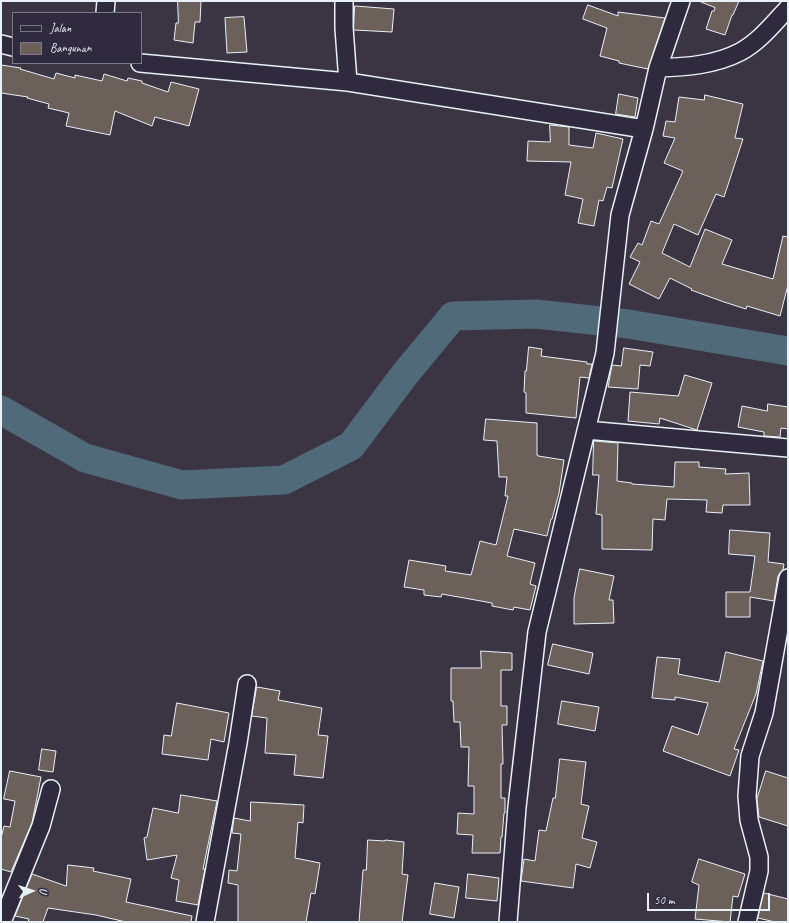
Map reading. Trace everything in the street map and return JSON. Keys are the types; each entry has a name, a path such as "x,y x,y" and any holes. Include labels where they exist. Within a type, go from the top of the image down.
{"street":[{"path":"105,12 106,1"},
{"path":"344,1 344,28 348,82"},
{"path":"508,922 516,807 537,632 605,353 620,216 644,129 658,68 681,1"},
{"path":"658,68 702,64 727,57 741,51 754,42 788,8"},
{"path":"1,44 12,47"},
{"path":"142,63 348,82 644,129"},
{"path":"586,430 788,448"},
{"path":"747,922 759,871 759,858 749,820 747,796 750,756 764,713 788,578"},
{"path":"205,922 238,743 247,684"},
{"path":"4,917 41,826 51,789"}],"building":[{"path":"178,1 201,1 200,22 195,22 193,43 174,40 176,23 178,23"},
{"path":"699,1 739,1 725,35 706,29 712,11 714,11 715,8"},
{"path":"588,5 618,16 618,12 665,18 648,69 619,63 619,61 600,56 607,28 583,19"},
{"path":"355,6 394,9 392,32 354,30"},
{"path":"244,17 247,52 227,53 225,18"},
{"path":"1,65 21,68 20,69 54,79 56,73 75,78 75,75 102,81 104,74 127,81 128,78 142,81 142,83 168,92 171,82 199,89 189,126 155,117 152,126 115,111 110,135 66,126 69,113 48,108 49,104 27,98 28,97 1,93"},
{"path":"619,94 638,98 635,117 616,114"},
{"path":"705,95 743,104 735,138 743,139 724,197 716,194 698,235 674,224 662,253 690,267 705,229 732,240 722,264 773,279 783,236 788,237 788,285 780,316 747,306 746,309 724,302 691,290 692,289 670,278 659,299 629,284 640,262 630,257 638,243 642,245 651,221 659,224 683,171 664,163 675,138 663,136 666,121 675,122 679,97 704,100"},
{"path":"550,125 569,127 569,145 593,148 596,133 623,139 612,188 607,187 603,201 599,200 594,226 578,223 583,199 565,195 571,162 527,161 528,141 550,142"},
{"path":"529,347 542,349 541,356 587,362 587,364 592,364 589,378 580,377 576,418 526,413 526,393 524,392 525,371"},
{"path":"624,348 653,352 650,366 640,365 638,389 608,387 612,365 621,366"},
{"path":"685,375 712,383 697,430 660,418 659,424 628,421 630,392 678,396"},
{"path":"768,404 788,407 788,429 781,428 780,437 764,436 764,432 738,427 742,406 767,411"},
{"path":"486,419 537,423 537,455 564,460 559,493 547,536 514,529 507,556 535,563 530,584 536,586 530,610 514,607 513,610 492,606 492,603 442,594 441,597 424,595 424,590 404,587 409,560 446,566 445,571 471,575 480,541 496,545 508,496 505,496 507,477 499,477 497,441 484,440"},
{"path":"594,441 618,443 617,481 632,484 674,487 675,462 699,462 699,467 726,469 725,474 749,473 750,505 723,505 722,513 706,512 707,500 667,499 665,520 653,519 652,550 602,549 602,515 596,514 599,475 593,475"},
{"path":"730,530 770,533 768,562 784,564 783,570 778,576 774,601 750,597 750,617 726,617 726,592 750,592 755,556 729,554"},
{"path":"580,569 614,576 609,600 613,600 614,623 574,624 574,598"},
{"path":"553,644 593,653 589,674 548,665"},
{"path":"481,651 512,653 512,670 501,670 501,706 507,706 507,725 502,725 503,764 501,764 501,798 505,798 505,813 500,853 472,853 473,835 457,834 458,813 474,814 474,786 468,786 469,747 461,747 460,722 454,722 453,701 451,701 451,668 481,668"},
{"path":"726,652 763,661 756,694 734,749 739,750 730,776 663,751 672,726 698,735 708,703 675,697 675,700 652,698 657,657 680,659 678,674 719,682"},
{"path":"257,687 280,691 278,700 322,708 318,735 328,736 323,778 294,775 296,755 265,753 267,718 252,716"},
{"path":"562,701 599,707 595,731 558,724"},
{"path":"177,703 229,713 224,742 211,739 208,760 162,754 164,735 171,736"},
{"path":"42,749 56,751 53,772 39,770"},
{"path":"560,759 586,762 581,804 589,806 582,838 597,842 590,868 576,864 573,888 521,881 524,859 535,861 539,830 546,831 553,798 555,798"},
{"path":"10,771 41,777 32,823 11,872 1,869 1,838 4,826 10,827 15,801 4,799"},
{"path":"766,771 788,778 788,826 759,817 757,799"},
{"path":"181,795 217,801 203,869 205,869 198,905 176,901 179,880 171,878 177,855 147,860 144,838 147,837 153,808 178,813"},
{"path":"251,802 304,805 303,823 298,822 295,858 320,863 315,894 311,893 306,922 238,922 238,885 228,883 229,870 237,871 241,834 232,833 234,818 250,821"},
{"path":"368,840 404,842 402,874 408,875 402,922 359,922 363,870 366,870"},
{"path":"699,859 745,874 738,897 733,896 730,922 695,919 699,885 692,882"},
{"path":"68,865 94,868 93,871 131,879 126,902 192,916 191,922 126,922 96,915 48,908 43,922 28,922 29,919 15,916 32,874 66,886"},
{"path":"468,874 499,878 497,901 466,898"},
{"path":"435,883 459,887 454,918 430,914"},
{"path":"764,893 788,899 788,922 775,922 758,918"}],"waterway":[{"path":"1,410 85,458 182,485 284,480 351,446 405,374 453,316 536,314 628,324 788,351"}]}
